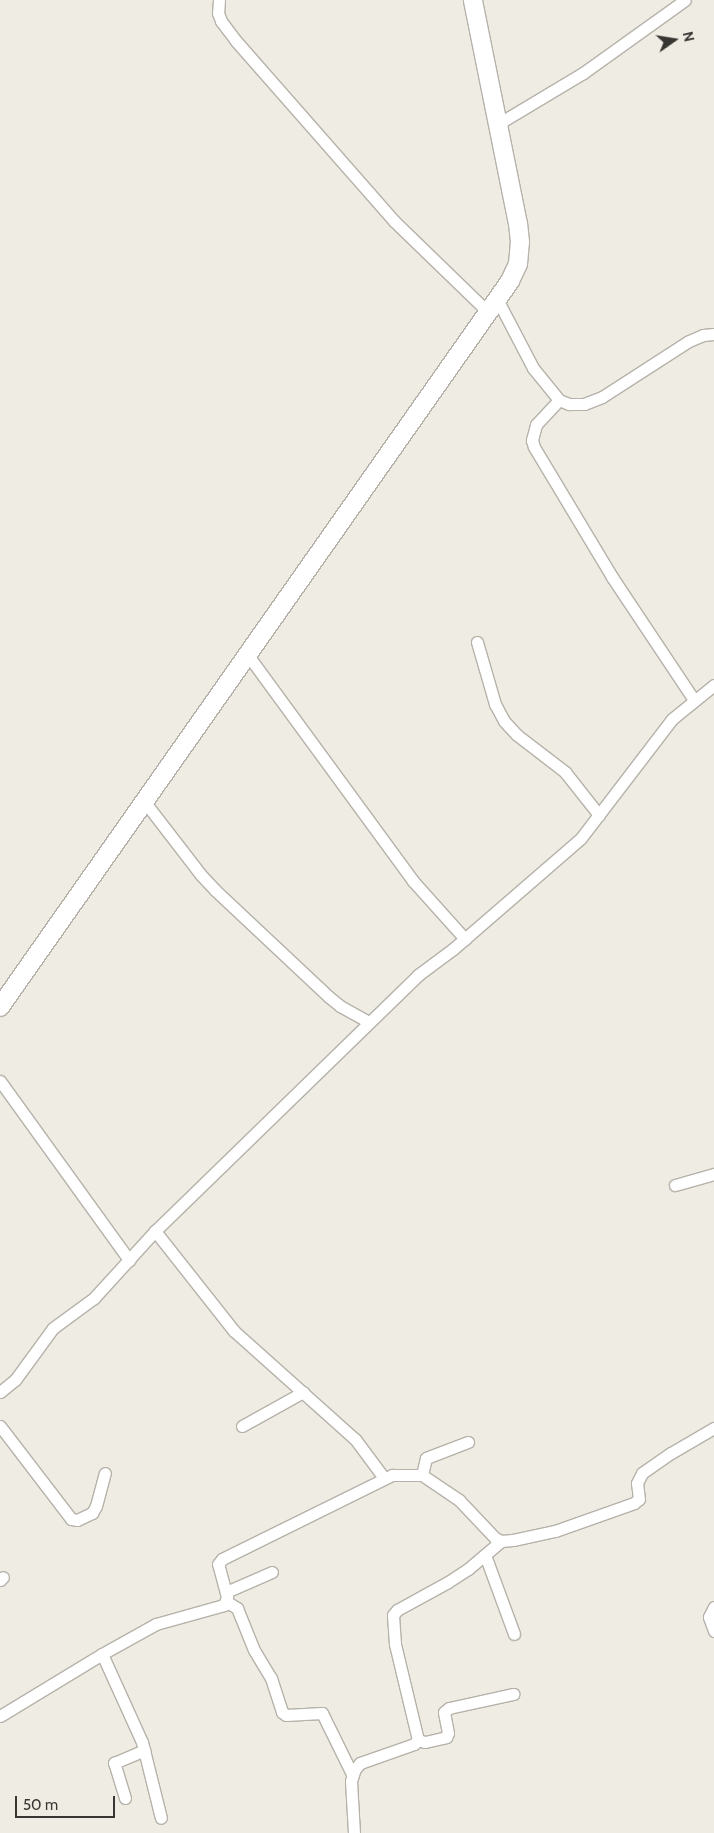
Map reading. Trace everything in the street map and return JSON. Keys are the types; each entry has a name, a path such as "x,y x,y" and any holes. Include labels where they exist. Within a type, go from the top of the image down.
{"main road":[{"path":"0,1007 493,306 518,264 520,242 473,0"}],"street":[{"path":"219,0 218,12 221,22 236,41 394,221 493,306 533,368 559,400 569,404 584,404 602,397 690,341 703,335 714,334"},
{"path":"498,124 583,73 685,0"},
{"path":"559,400 536,425 532,440 534,447 612,577 694,700"},
{"path":"478,642 495,704 504,721 517,735 565,772 599,815"},
{"path":"247,654 413,881 464,939"},
{"path":"0,1392 24,1368 53,1328 94,1298 155,1231 418,975 464,939 570,848 599,815 672,719 714,685"},
{"path":"144,801 201,875 215,890 329,997 340,1006 370,1022"},
{"path":"0,1082 129,1260"},
{"path":"676,1184 714,1174"},
{"path":"155,1231 234,1331 355,1439 384,1478"},
{"path":"242,1426 303,1392"},
{"path":"0,1426 71,1519 77,1520 92,1513 105,1473"},
{"path":"418,1740 395,1644 393,1615 397,1610 448,1582 501,1541 555,1531 634,1503 639,1499 637,1483 642,1473 671,1452 714,1428"},
{"path":"422,1475 426,1458 468,1442"},
{"path":"354,1833 351,1808 352,1774 322,1712 286,1715 282,1712 271,1678 254,1650 237,1608 226,1597 218,1564 222,1559 384,1478 406,1473 422,1475 459,1500 495,1538 501,1541"},
{"path":"485,1555 514,1634"},
{"path":"0,1716 102,1654 156,1624 221,1607 226,1597 272,1572"},
{"path":"714,1607 709,1617 714,1631"},
{"path":"102,1654 144,1750 162,1818"},
{"path":"418,1740 425,1742 446,1737 448,1733 444,1712 449,1708 513,1694"},
{"path":"352,1774 360,1763 414,1744 418,1740"},
{"path":"125,1798 114,1764 144,1750"}]}
